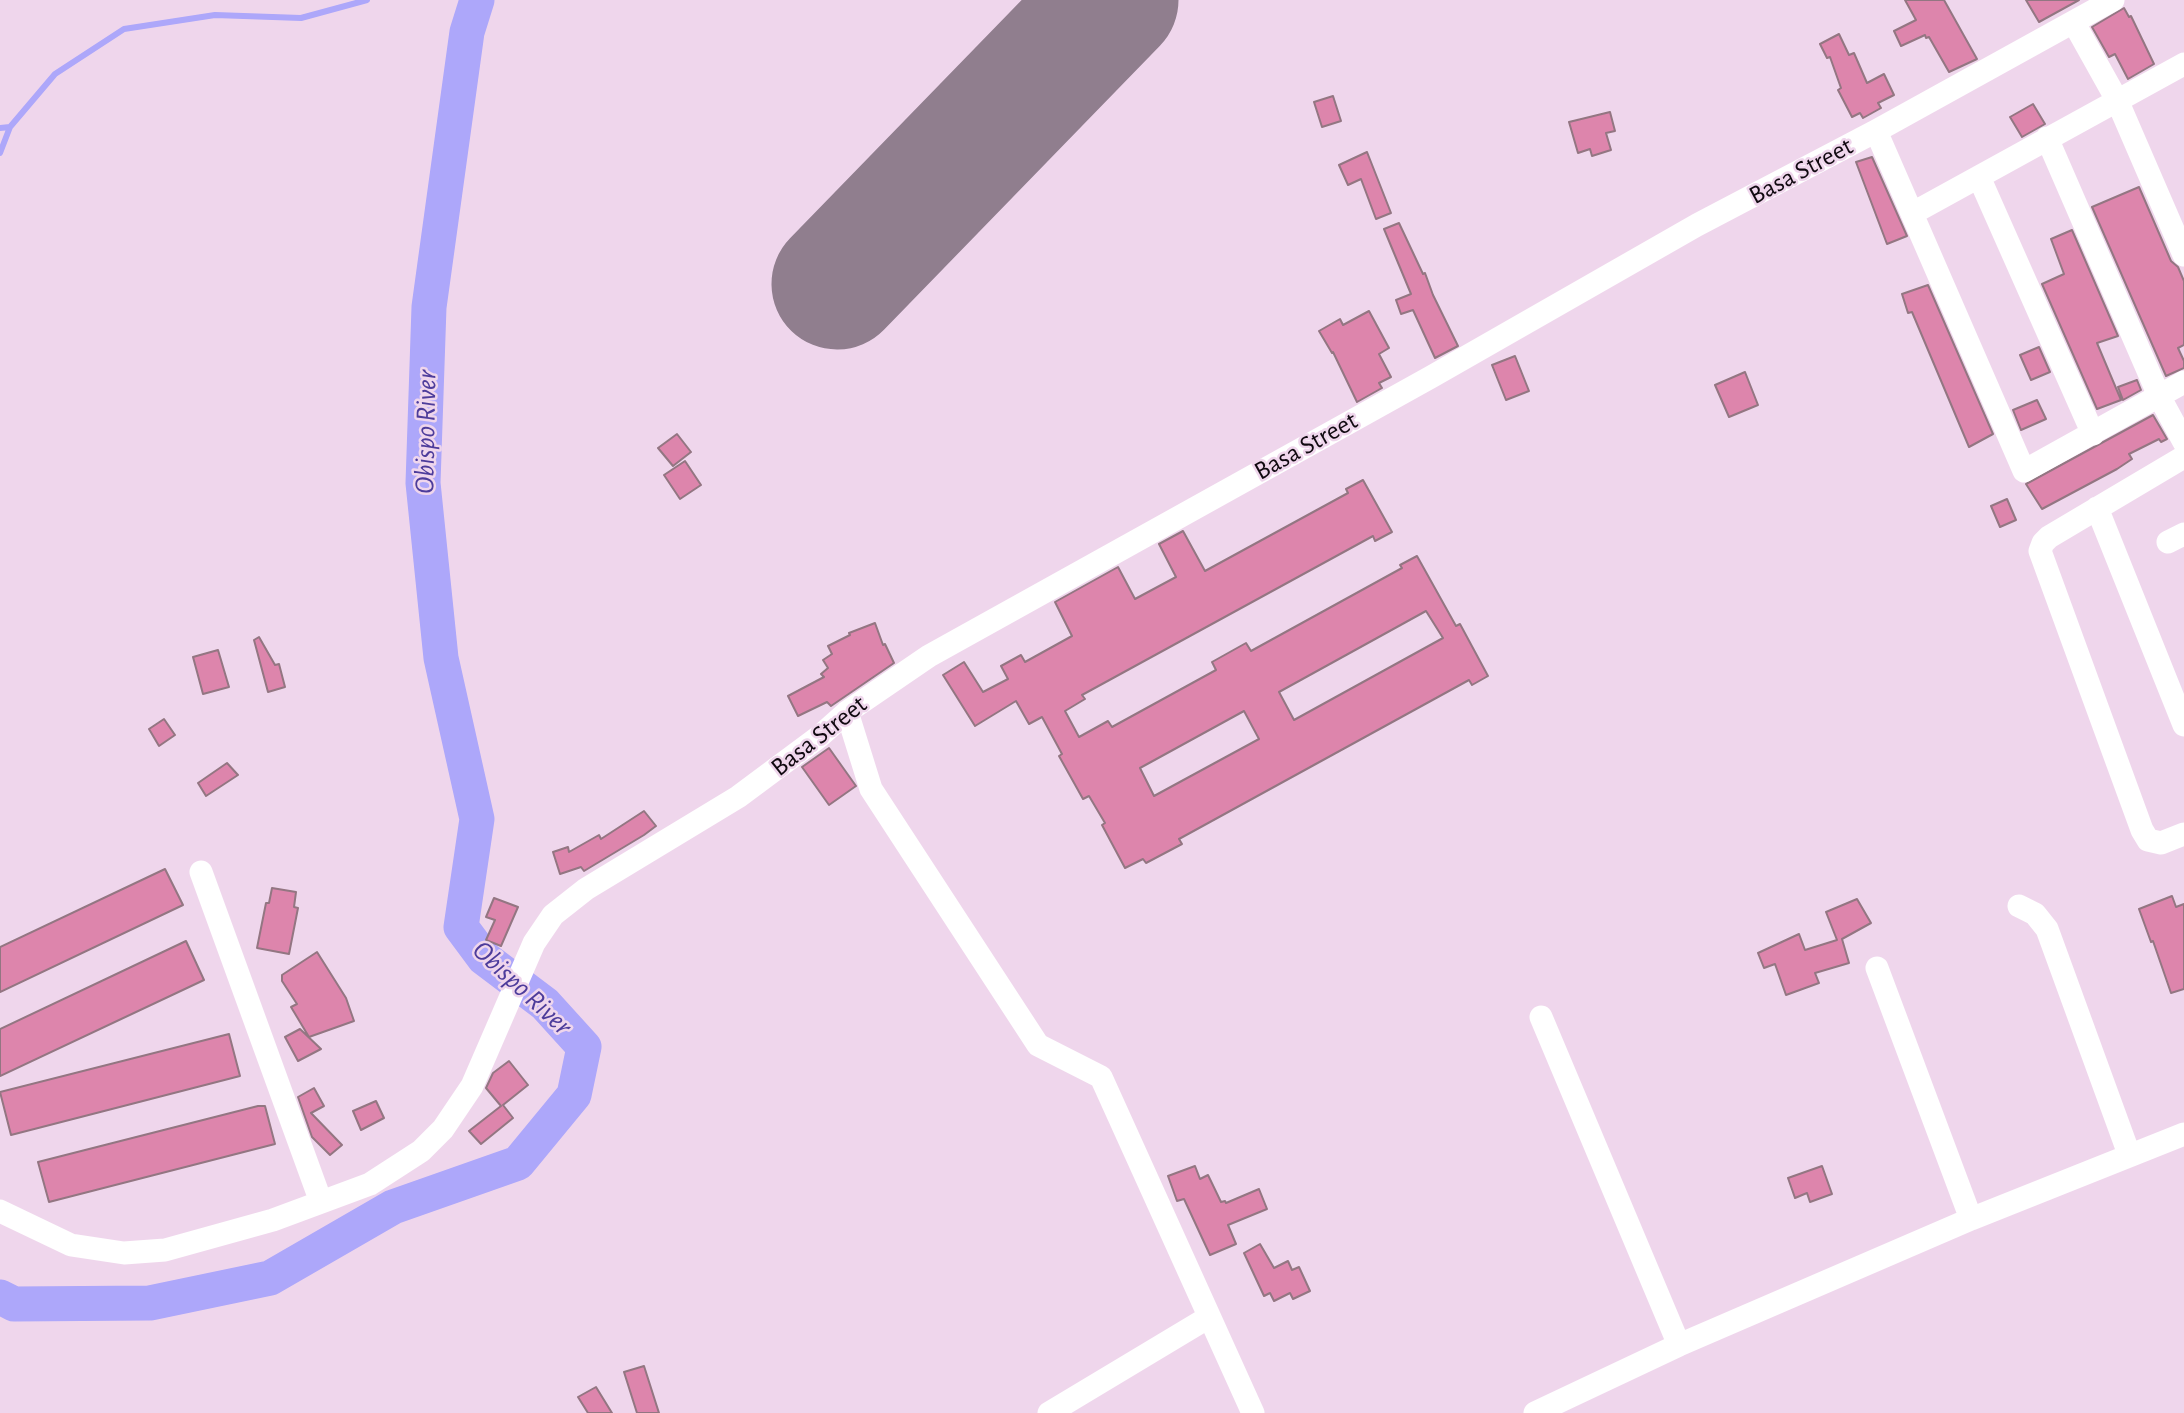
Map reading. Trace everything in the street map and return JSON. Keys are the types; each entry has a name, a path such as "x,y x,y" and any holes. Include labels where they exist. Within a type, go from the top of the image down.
{"street":[{"name":"Basa Street","path":"0,1211 71,1245 124,1253 165,1250 273,1220 370,1184 421,1152 443,1129 472,1086 534,943 553,915 586,889 738,797 847,712 929,656 1419,384 1698,225 1876,131 2113,0"},
{"path":"2074,23 2118,100 2184,255"},
{"path":"1913,213 2184,64"},
{"path":"1876,131 2024,471 2184,382"},
{"path":"2047,138 2159,396 2184,442"},
{"path":"1979,177 2093,434"},
{"path":"2184,457 2049,537 2040,551 2142,830 2148,840 2161,844 2184,834"},
{"path":"2097,508 2184,725"},
{"path":"847,712 871,789 1038,1045 1101,1077 1253,1413"},
{"path":"201,872 321,1202"},
{"path":"2019,906 2035,914 2047,929 2129,1154"},
{"path":"1877,968 1971,1219"},
{"path":"1541,1017 1679,1346"},
{"path":"1535,1413 1679,1346 1971,1219 2184,1134"},
{"path":"1049,1413 1209,1317"}],"building":[{"path":"1905,0 1944,0 1977,59 1949,72 1929,37 1926,38 1925,35 1901,46 1894,31 1916,20"},
{"path":"2026,0 2079,0 2039,22"},
{"path":"2124,8 2129,17 2131,16 2154,64 2128,79 2115,54 2109,57 2092,27"},
{"path":"1839,34 1849,55 1854,53 1867,83 1884,74 1894,95 1878,103 1881,108 1863,118 1860,113 1852,117 1838,90 1841,88 1830,57 1827,58 1820,44"},
{"path":"1333,96 1341,121 1322,127 1314,102"},
{"path":"2033,104 2045,124 2022,137 2010,117"},
{"path":"1610,112 1615,131 1606,133 1611,150 1592,156 1590,149 1578,153 1569,122"},
{"path":"1367,152 1391,213 1376,219 1361,179 1348,185 1339,165"},
{"path":"1872,157 1907,236 1887,244 1856,162"},
{"path":"2139,187 2171,261 2178,267 2184,281 2184,345 2178,348 2184,368 2166,376 2092,207"},
{"path":"1399,223 1458,346 1435,358 1413,310 1401,314 1396,300 1411,294 1384,229"},
{"path":"2072,230 2118,336 2097,343 2121,400 2097,409 2042,284 2064,274 2051,239"},
{"path":"1928,285 1993,434 1969,447 1912,312 1908,313 1902,294"},
{"path":"1369,311 1389,348 1379,354 1391,377 1379,383 1382,388 1357,402 1333,352 1319,331 1340,319 1343,325"},
{"path":"2039,347 2050,372 2031,380 2020,355"},
{"path":"1515,356 1529,391 1506,400 1492,365"},
{"path":"1745,372 1758,405 1729,417 1715,385"},
{"path":"2137,380 2141,390 2123,400 2118,387"},
{"path":"2037,400 2046,419 2021,430 2013,410"},
{"path":"2153,415 2167,439 2161,442 2159,439 2129,454 2132,459 2117,469 2042,509 2026,484"},
{"path":"677,434 691,452 673,466 658,448"},
{"path":"685,461 701,485 680,499 664,475"},
{"path":"1363,480 1392,532 1375,541 1373,536 1082,695 1085,699 1065,711 1079,737 1108,721 1112,727 1216,670 1212,662 1246,643 1251,651 1402,568 1400,565 1417,556 1456,626 1460,624 1488,676 1472,685 1469,680 1179,839 1182,844 1146,863 1143,859 1125,868 1102,825 1105,823 1089,796 1083,799 1059,756 1062,754 1042,717 1029,724 1016,701 975,726 943,675 964,662 983,692 1008,679 1001,666 1021,655 1025,662 1072,636 1055,602 1118,567 1135,599 1176,577 1159,544 1183,531 1205,571 1348,493 1346,489","holes":["1426,611 1443,638 1294,720 1279,692","1244,711 1259,739 1154,796 1140,768"]},
{"path":"2007,499 2016,520 2000,527 1991,506"},
{"path":"875,623 883,645 885,644 894,663 831,706 827,702 798,716 788,696 824,677 821,674 828,668 823,660 832,654 828,646 850,635 849,633"},
{"path":"259,637 275,665 279,664 285,687 268,692 254,640"},
{"path":"218,650 229,687 203,694 193,657"},
{"path":"164,719 175,735 159,746 149,729"},
{"path":"829,748 856,786 829,805 802,767"},
{"path":"227,763 238,775 206,796 198,783"},
{"path":"644,811 656,826 584,871 581,867 560,874 553,852 568,847 569,852 599,835 601,839"},
{"path":"165,869 183,905 0,992 0,947"},
{"path":"272,888 296,892 294,907 298,908 289,954 257,948 266,903 269,903"},
{"path":"2172,896 2176,907 2184,904 2184,989 2171,993 2139,909"},
{"path":"494,898 518,907 501,946 486,940 495,920 486,917"},
{"path":"1857,899 1871,923 1842,939 1849,963 1815,973 1819,983 1786,995 1775,964 1764,968 1758,953 1799,934 1805,950 1837,940 1826,912"},
{"path":"186,941 204,980 0,1076 0,1029"},
{"path":"317,952 346,998 354,1021 309,1037 291,1007 297,1004 282,981 282,975"},
{"path":"300,1029 321,1049 298,1061 285,1037"},
{"path":"229,1034 240,1076 11,1135 0,1092"},
{"path":"509,1061 528,1085 503,1105 513,1118 481,1144 469,1131 501,1106 486,1088 493,1073"},
{"path":"314,1088 324,1106 311,1113 342,1145 330,1155 312,1137 298,1097"},
{"path":"376,1101 384,1118 361,1130 353,1111"},
{"path":"265,1106 275,1144 49,1202 38,1162"},
{"path":"1195,1166 1200,1179 1208,1175 1221,1202 1226,1203 1259,1189 1267,1209 1228,1225 1236,1244 1210,1255 1184,1199 1177,1201 1168,1176"},
{"path":"1822,1166 1832,1194 1810,1202 1807,1193 1795,1198 1788,1178"},
{"path":"1260,1244 1274,1268 1288,1261 1292,1270 1299,1267 1310,1291 1293,1299 1290,1293 1274,1301 1270,1293 1264,1296 1244,1253"},
{"path":"644,1366 659,1413 637,1413 624,1372"},
{"path":"596,1387 612,1413 588,1413 578,1397"}],"waterway":[{"path":"0,128 10,127 55,74 124,29 215,15 301,18 367,0"},
{"name":"Obispo River","path":"0,1297 14,1304 150,1303 270,1278 393,1207 518,1163 574,1095 584,1047 545,1004 484,958 461,927 477,819 441,658 423,483 429,307 467,32 477,0"},
{"path":"0,153 10,127"}],"runway":[{"path":"837,284 1113,0"}]}
